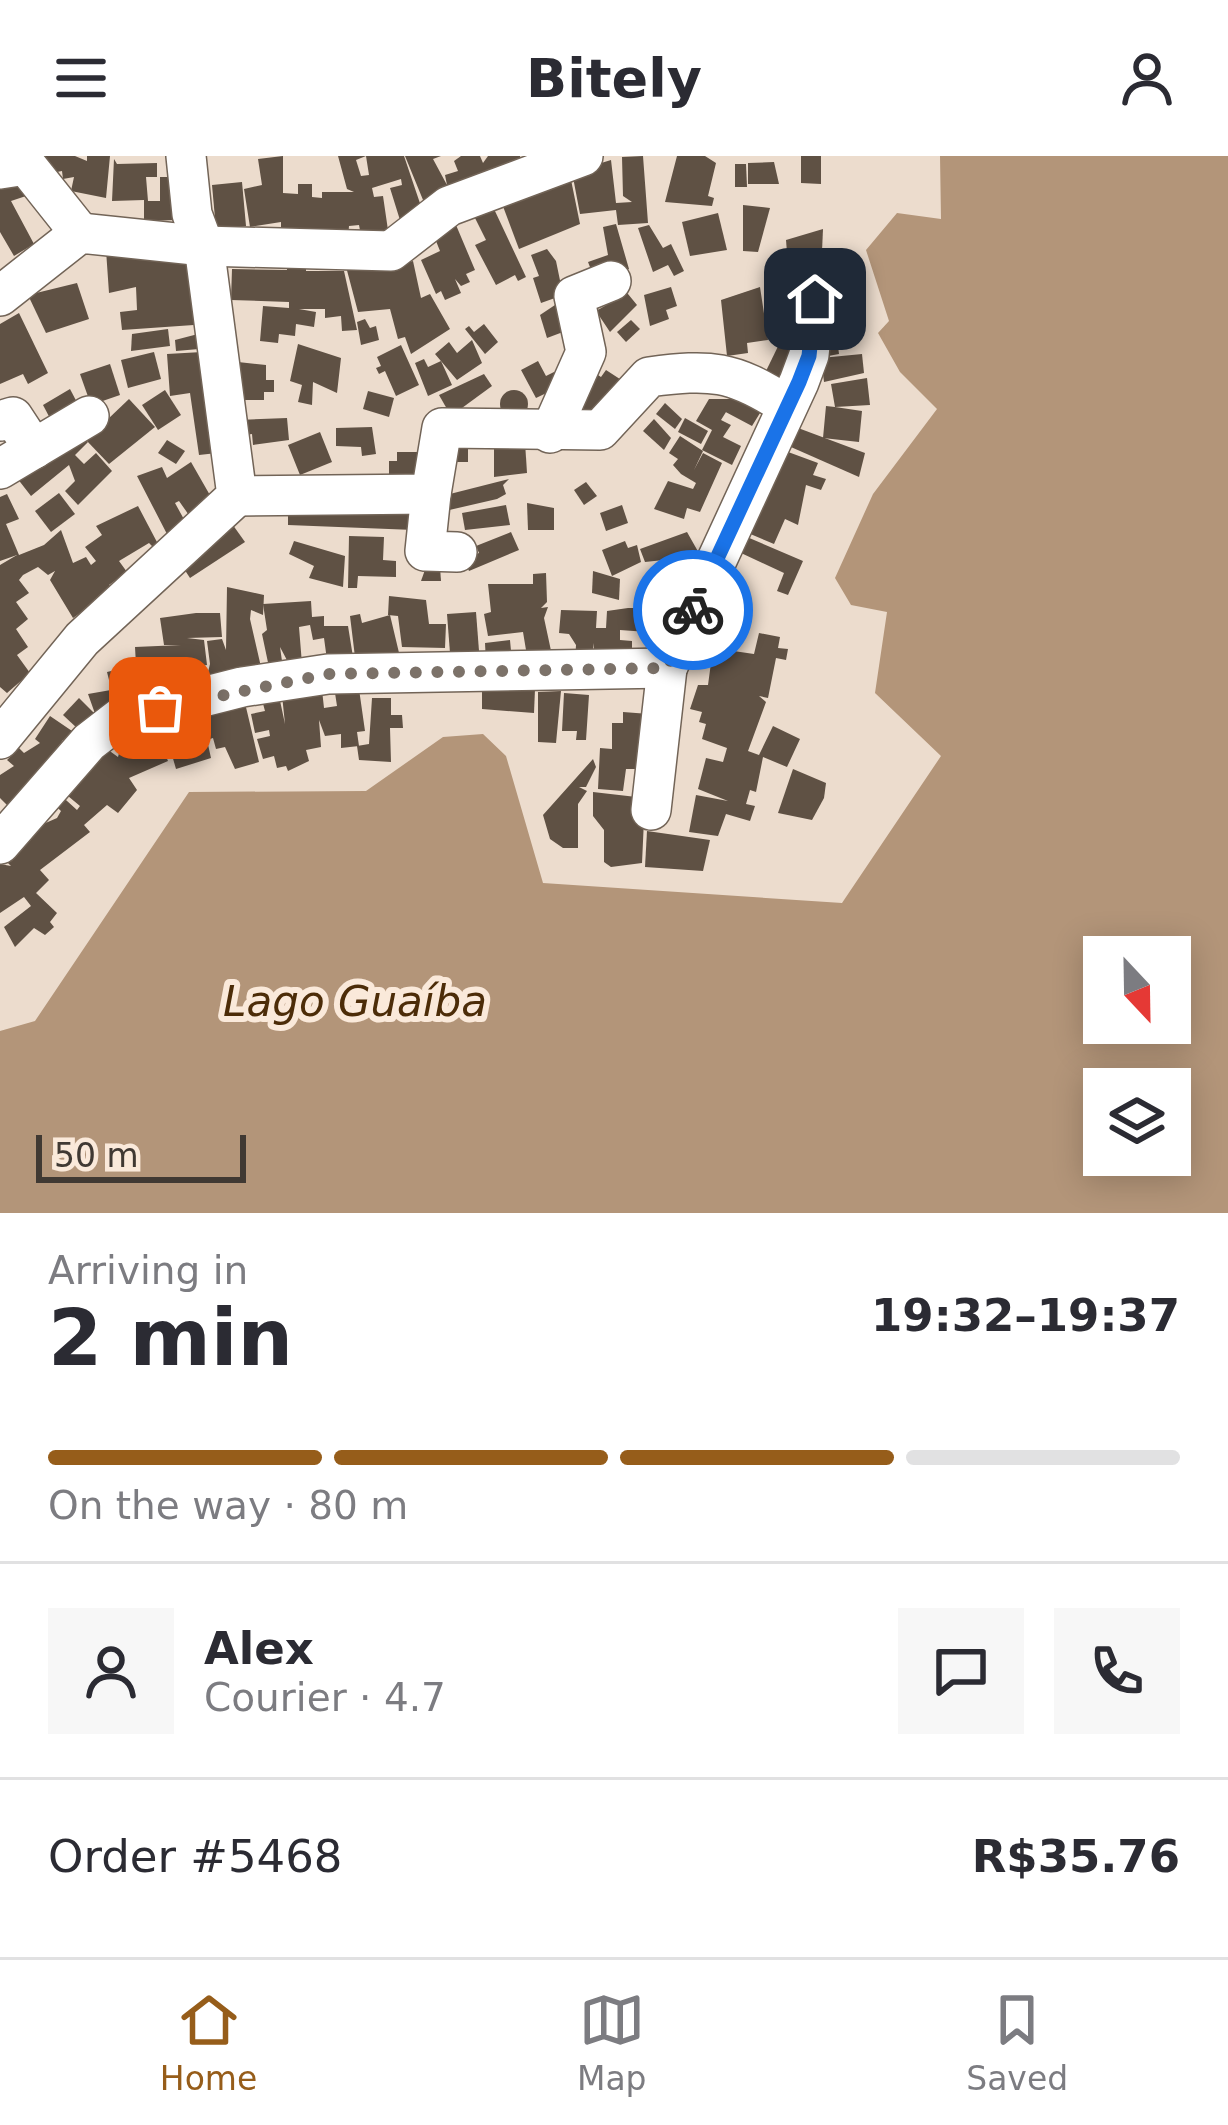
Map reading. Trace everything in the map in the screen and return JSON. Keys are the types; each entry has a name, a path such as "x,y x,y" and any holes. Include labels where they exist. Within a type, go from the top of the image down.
{"street":[{"path":"186,156 192,214 204,246 237,496"},
{"path":"0,296 80,233 204,246 391,250 449,206 574,158"},
{"path":"0,169 26,165 80,233"},
{"path":"550,434 586,352 574,296 610,281"},
{"path":"651,810 667,668 809,356 815,299"},
{"path":"457,552 425,551 442,428 550,434 600,430 649,377 712,369 754,384 785,405"},
{"path":"0,421 13,417 17,459 89,416"},
{"path":"8,714 237,496 430,494"},
{"path":"0,844 89,742 120,718 242,687 328,674 667,668"}],"water":[{"name":"Lago Guaíba","path":"940,156 1228,156 1228,1213 0,1213 0,1031 35,1021 189,792 366,791 443,737 483,734 506,756 543,883 842,903 941,756 875,693 887,612 851,605 835,578 873,494 937,409 900,372 878,333 889,321 866,250 897,213 941,219"}],"building":[{"path":"35,156 75,156 87,161 87,156 110,156 106,198 71,191 74,177 63,179 62,171 47,174"},
{"path":"283,156 283,193 298,194 298,184 312,184 312,197 322,198 322,192 354,192 347,189 338,156 366,156 404,156 427,224 404,233 390,188 402,185 401,179 372,188 374,197 383,196 389,237 362,241 359,225 349,226 348,238 281,231 281,222 250,227 244,189 262,185 258,159","holes":["366,156 369,175 361,176 356,160"]},
{"path":"405,156 441,156 433,159 447,185 445,175 458,171 454,161 461,156 480,156 483,163 488,156 520,156 522,166 430,217"},
{"path":"643,156 648,223 618,225 616,210 580,214 572,172 611,160 616,203 632,202 623,196 622,157"},
{"path":"677,156 705,156 716,163 708,196 714,198 712,206 665,202"},
{"path":"801,156 821,156 821,184 801,183"},
{"path":"114,159 117,164 157,163 157,177 146,177 148,201 160,201 160,177 178,177 177,220 144,221 144,200 112,201"},
{"path":"774,162 779,184 748,184 748,163"},
{"path":"735,164 746,164 747,187 735,187"},
{"path":"569,170 580,224 519,249 498,193"},
{"path":"0,171 29,195 11,201 34,244 14,256 0,232"},
{"path":"242,182 246,226 216,229 212,185"},
{"path":"743,205 770,208 758,252 743,251"},
{"path":"494,209 526,277 518,281 515,275 496,285 475,245 486,240 475,218"},
{"path":"718,213 727,250 690,256 682,222"},
{"path":"616,224 629,269 595,280 588,262 608,255 603,227"},
{"path":"456,225 475,270 466,274 470,282 461,286 455,279 461,293 445,300 441,291 436,294 421,260 440,251 436,241"},
{"path":"649,225 663,248 671,244 684,271 674,276 668,265 653,272 638,228"},
{"path":"823,229 821,274 789,278 786,240"},
{"path":"547,249 556,261 563,295 556,303 555,298 541,303 533,278 539,276 531,255"},
{"path":"106,250 191,255 208,324 122,330 120,312 137,310 136,287 109,293"},
{"path":"287,255 306,256 306,271 344,271 357,330 342,331 341,316 325,318 325,309 299,309 316,312 314,327 296,324 295,336 279,334 278,343 260,341 263,306 289,308 289,302 231,300 232,269 287,270"},
{"path":"344,259 381,269 413,261 421,298 430,294 450,329 411,354 405,337 398,339 390,309 358,312"},
{"path":"77,283 89,319 46,333 28,295"},
{"path":"619,283 637,305 610,332 596,311 610,303 602,295"},
{"path":"671,287 677,306 666,310 669,319 650,326 644,295"},
{"path":"760,287 768,340 747,343 748,353 727,356 721,300"},
{"path":"806,288 806,329 781,332 777,291"},
{"path":"822,290 840,293 842,324 817,319"},
{"path":"555,305 563,332 547,338 540,315"},
{"path":"19,313 48,373 28,384 23,374 0,384 0,324"},
{"path":"365,319 370,328 376,326 379,340 361,345 357,322"},
{"path":"631,320 640,329 626,342 617,332"},
{"path":"484,324 498,342 485,354 465,329 469,326 474,332"},
{"path":"823,325 845,331 847,345 838,346 839,354 812,359"},
{"path":"168,329 170,346 131,351 132,334"},
{"path":"785,332 807,342 787,397 766,371"},
{"path":"198,334 199,349 176,351 175,340"},
{"path":"472,340 482,363 457,380 435,354 449,342 457,353"},
{"path":"298,344 341,358 337,393 313,382 312,405 298,402 302,385 290,381"},
{"path":"401,345 419,385 396,396 385,371 379,374 376,368 381,366 377,357"},
{"path":"154,352 161,379 128,388 121,360"},
{"path":"202,352 217,453 199,455 190,393 170,396 167,354"},
{"path":"862,354 864,373 824,382 821,358"},
{"path":"424,359 428,367 441,361 452,385 428,396 415,363"},
{"path":"538,361 546,376 554,372 561,386 536,398 521,370"},
{"path":"238,362 266,365 266,380 274,380 274,392 264,392 264,400 237,400"},
{"path":"110,364 120,395 91,405 80,374"},
{"path":"587,368 601,377 606,370 626,383 604,422 575,403"},
{"path":"484,374 492,386 451,416 439,395"},
{"path":"867,378 870,405 835,407 831,384"},
{"path":"740,383 768,400 752,426 726,412 721,420 731,425 723,437 741,446 732,465 702,450 712,430 696,421 709,399 729,399"},
{"path":"70,389 81,410 53,424 43,405"},
{"path":"165,390 181,415 158,430 142,405"},
{"path":"514,390 524,394 528,404 524,414 514,418 504,414 500,404 504,394"},
{"path":"368,391 394,398 389,417 363,409"},
{"path":"129,399 155,427 109,464 86,440"},
{"path":"665,403 682,419 675,429 656,414"},
{"path":"826,406 862,411 859,442 823,438"},
{"path":"287,418 289,440 253,445 252,434 240,436 238,420"},
{"path":"685,418 708,431 701,444 678,432"},
{"path":"654,419 671,438 664,450 643,431"},
{"path":"782,422 865,453 859,477 775,440"},
{"path":"372,427 376,454 362,456 361,447 336,446 336,428"},
{"path":"320,432 332,462 300,475 288,445"},
{"path":"468,433 468,462 448,462"},
{"path":"81,435 88,442 75,455 84,464 96,453 112,471 78,505 65,491 75,481 69,465 31,496 17,478"},
{"path":"680,436 703,451 694,470 703,453 722,463 700,512 687,508 684,519 654,509 668,481 693,489 696,483 673,465 678,459 669,453"},
{"path":"167,440 185,451 176,464 158,453"},
{"path":"525,442 527,473 494,477 494,449"},
{"path":"780,449 818,463 813,475 826,479 821,490 806,485 798,525 785,519 774,544 748,533"},
{"path":"397,452 428,452 426,487 378,484 378,474 389,475 389,461 397,461"},
{"path":"191,462 211,497 191,518 179,501 175,503 186,523 168,536 137,476 162,467 167,478"},
{"path":"509,479 503,485 506,494 497,499 445,511 442,496"},
{"path":"586,482 597,496 584,505 574,490"},
{"path":"59,493 75,514 51,532 35,511"},
{"path":"7,494 19,519 6,524 19,555 44,545 61,530 73,563 86,557 91,565 96,561 85,547 102,535 96,526 138,506 158,544 154,548 149,543 119,561 127,572 109,585 113,590 73,618 50,580 55,571 48,575 38,567 23,575 19,580 29,593 16,602 28,619 16,629 28,647 17,655 30,673 7,693 0,687 0,565 17,555 0,561 0,497"},
{"path":"527,503 554,508 554,530 528,530"},
{"path":"506,505 510,525 465,530 462,513"},
{"path":"622,505 628,523 606,531 600,513"},
{"path":"415,508 414,530 288,525 288,514"},
{"path":"230,521 245,542 190,578 175,555"},
{"path":"511,532 519,550 469,571 464,560 479,553 476,546"},
{"path":"687,532 700,555 675,564 673,559 645,562 640,549"},
{"path":"349,536 384,537 383,560 396,561 396,577 358,576 357,588 348,588"},
{"path":"747,537 803,561 788,595 777,591 784,573 741,553"},
{"path":"294,541 345,556 343,587 309,578 314,566 289,554"},
{"path":"625,541 628,548 637,545 641,562 612,576 602,550"},
{"path":"667,565 690,583 679,612 645,593"},
{"path":"426,567 440,567 441,581 421,581"},
{"path":"593,571 620,579 619,600 592,593"},
{"path":"729,572 749,590 721,621 701,603"},
{"path":"546,573 547,602 541,608 548,607 544,618 553,660 520,651 526,650 523,632 488,636 484,614 491,612 488,584 533,584 533,574"},
{"path":"227,587 264,595 263,615 251,610 250,619 261,667 193,694 189,677 208,672 207,641 222,639 226,650"},
{"path":"389,596 426,600 429,624 446,624 445,648 402,647 398,616 388,615"},
{"path":"311,601 312,617 324,616 324,626 348,626 353,657 327,660 324,638 313,640 310,625 299,627 302,664 289,664 280,647 283,668 270,672 262,634 267,630 263,604"},
{"path":"661,608 678,619 673,631 661,624 661,633 620,630 620,640 632,641 632,651 596,665 593,643 593,665 575,662 576,645 569,634 559,633 561,610 597,611 596,628 606,628 607,611"},
{"path":"476,612 479,651 450,653 447,614"},
{"path":"220,613 222,637 187,638 204,640 207,665 155,674 144,682 141,665 137,665 150,704 98,722 88,694 128,687 127,682 111,688 107,672 136,665 135,647 181,645 164,645 160,618"},
{"path":"360,614 362,623 390,615 400,657 355,657 350,616"},
{"path":"759,633 780,637 778,648 788,649 786,660 776,658 768,698 759,696 766,702 748,751 759,755 773,726 800,739 787,767 763,757 756,792 750,790 746,804 755,806 750,821 726,814 718,836 689,832 696,795 728,801 698,789 706,758 723,762 727,748 702,739 706,724 699,722 702,712 690,709 698,685 708,685 713,648 754,654"},
{"path":"510,640 512,662 486,664 485,643"},
{"path":"482,687 535,689 534,713 482,709"},
{"path":"359,689 365,731 357,732 359,746 341,748 341,734 325,736 319,720 321,747 306,750 309,761 288,771 286,766 277,768 274,756 263,759 257,739 270,736 269,730 255,733 251,714 265,711 262,700 279,696 285,724 282,695 322,690 324,708 337,706 335,693"},
{"path":"561,691 556,743 538,742 538,692"},
{"path":"564,693 589,695 586,740 576,740 577,731 562,731"},
{"path":"79,698 95,714 79,730 63,715"},
{"path":"372,698 391,698 391,715 402,715 403,728 390,728 391,762 359,760 357,746 369,744"},
{"path":"245,703 259,762 235,769 225,747 216,749 213,738 207,740 211,758 176,769 164,727 193,724 192,720"},
{"path":"623,712 649,714 638,769 626,769 623,791 598,789 600,748 612,749 612,723 623,723"},
{"path":"50,716 75,733 68,743 63,740 55,751 60,755 10,808 0,798 0,775 14,766 7,760 19,748 24,753 40,743 35,739"},
{"path":"155,731 168,761 129,778 137,790 118,813 107,805 84,825 90,832 40,870 49,880 36,893 57,913 50,922 54,927 45,935 34,928 15,947 4,927 31,906 24,897 0,913 0,864 11,866 5,860 41,825 57,818 61,811 49,800 56,791 77,810 80,806 62,791 100,744 118,757 122,742"},
{"path":"593,759 596,767 586,787 579,787 587,791 578,804 578,848 563,848 550,839 543,815"},
{"path":"793,769 826,783 812,820 778,813"},
{"path":"593,792 645,798 642,863 611,867 604,862 604,830 593,816"},
{"path":"647,831 710,840 703,871 645,867"}],"way so far":[{"path":"160,708 242,687 328,674 667,668 693,610"}],"route":[{"path":"693,610 799,382 809,356 815,299"}]}
